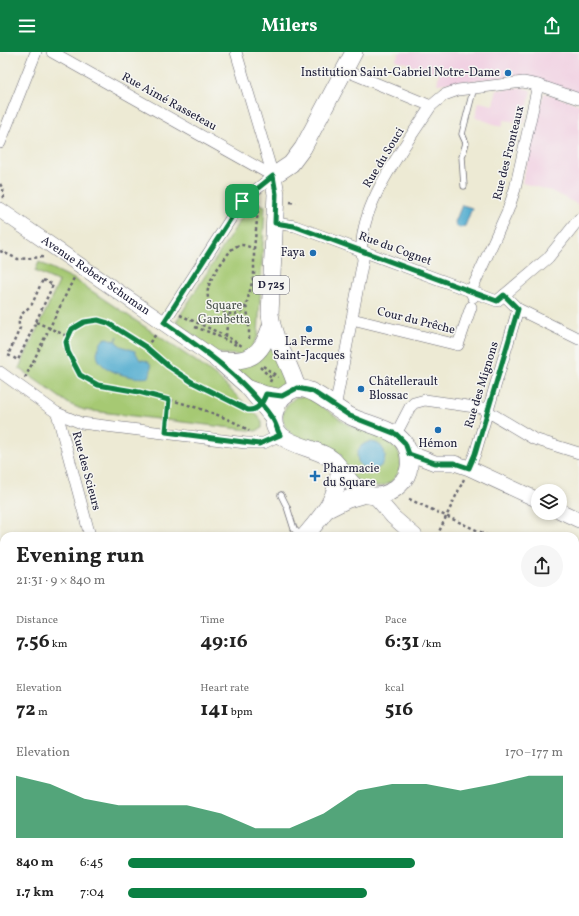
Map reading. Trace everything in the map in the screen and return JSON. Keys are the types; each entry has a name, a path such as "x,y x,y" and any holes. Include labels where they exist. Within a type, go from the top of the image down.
{"main road":[{"path":"273,176 291,164 303,148 354,52"},
{"name":"D 725","path":"273,176 276,194 270,314 271,326 293,372 277,396"},
{"name":"Avenue Robert Schuman","path":"0,210 218,360 246,386 277,396"},
{"name":"D 725","path":"218,360 240,361 254,356 261,348 271,326"},
{"path":"328,509 348,499 370,495 388,494 398,487 406,477 410,464 409,454 405,443 396,434 365,423 335,408 312,391 277,396 275,431 295,445 323,453 340,468 354,487 370,495 410,532"},
{"path":"409,454 435,463 454,463 469,468 531,497"},
{"path":"308,532 328,509 337,489 340,468"},
{"path":"567,514 579,520"}],"street":[{"path":"0,143 36,52"},
{"name":"Rue Aimé Rasseteau","path":"52,52 273,176"},
{"path":"164,322 242,201 273,176 236,52"},
{"path":"344,70 431,106 444,95 474,87 523,82 538,85 579,99"},
{"name":"Rue des Fronteaux","path":"472,298 515,189 538,85"},
{"name":"Rue du Souci","path":"335,408 363,260 361,243 377,190 431,106"},
{"path":"579,219 548,258 504,295 518,309 579,340"},
{"name":"Rue du Cognet","path":"275,223 294,226 361,251 472,298 497,301 504,295"},
{"name":"Cour du Prêche","path":"352,319 458,345 472,298"},
{"name":"Rue des Mignons","path":"469,468 475,454 518,309"},
{"path":"0,372 57,413 70,420 93,426 166,432 259,444 275,431"},
{"path":"396,434 414,403 425,400 488,410 534,439 579,453"},
{"name":"Rue des Scieurs","path":"57,413 89,532"}],"lane":[{"path":"464,186 462,157 466,142 462,134 474,87"},
{"path":"282,495 288,507 294,529 297,532"}],"path":[{"path":"254,191 259,200 254,249 254,275 246,306 240,313 228,314 215,308 207,297 208,285 234,246 247,245 254,249"},
{"path":"20,387 74,279"},
{"path":"43,280 53,285 36,322 18,360 8,355 20,328 19,322 24,310 31,306 43,280"},
{"path":"246,306 249,320 249,344"},
{"path":"226,336 228,314"},
{"path":"272,375 277,396 257,408 248,410 192,382 168,366 146,347 120,329 108,323 98,320 84,322 72,329 67,336 66,342 68,352 74,367 80,375 89,381 98,385 139,392 169,400 224,418 244,428 252,434 275,431"},
{"path":"36,322 67,336"},
{"path":"146,347 155,335"},
{"path":"166,432 169,400"},
{"path":"440,532 469,468"},
{"path":"409,498 480,532"}],"shaded area":[{"name":"Institution Saint-Gabriel Notre-Dame","path":"400,52 579,52 579,93 525,76 437,84 439,73 425,72 407,63 395,60"},
{"name":"Institution Saint-Gabriel Notre-Dame","path":"521,87 530,90 531,92 524,123 504,120 502,127 475,117 479,102 493,105 497,90"},
{"path":"544,93 579,104 579,205 551,191 522,183"}],"green space":[{"name":"Square Gambetta","path":"252,201 265,206 258,336 247,356 216,353 176,322"},
{"name":"Square Gambetta","path":"39,262 74,279 197,362 218,378 257,415 262,421 262,428 256,431 84,410 69,404 19,368 59,282 35,271"},
{"name":"Square Gambetta","path":"269,339 286,378 283,384 278,388 266,391 229,366"},
{"path":"296,397 309,398 349,425 385,438 394,445 400,455 400,467 391,482 382,486 364,485 292,435 284,425 283,415 287,406"}],"water":[{"path":"462,205 472,208 465,226 460,228 456,226 455,222"},
{"path":"118,336 116,342 121,346 135,351 140,360 147,361 149,363 151,370 149,377 142,378 123,375 114,372 100,362 97,355 102,341 107,338 115,341"},
{"path":"371,442 381,446 385,456 381,466 371,470 361,466 357,456 361,446"}],"place":[{"name":"Institution Saint-Gabriel Notre-Dame","path":"508,73"},
{"name":"Faya","path":"313,253"},
{"name":"La Ferme Saint-Jacques","path":"309,329"},
{"name":"Châtellerault Blossac","path":"361,389"},
{"name":"Hémon","path":"438,430"},
{"name":"Pharmacie du Square","path":"315,476"}],"route":[{"path":"242,201 164,322 218,360 246,386 261,404 274,420 276,429 280,435 259,444 166,432 169,400 139,392 98,385 80,375 74,367 68,352 66,342 67,336 72,329 84,322 98,320 120,329 146,347 168,366 192,382 248,410 257,408 261,404 264,400 266,394 282,396 297,388 305,389 312,391 335,408 350,416 396,434 405,443 409,454 435,463 454,463 469,468 475,454 518,309 504,295 497,301 294,226 275,223 276,194 273,176 242,201"}]}
